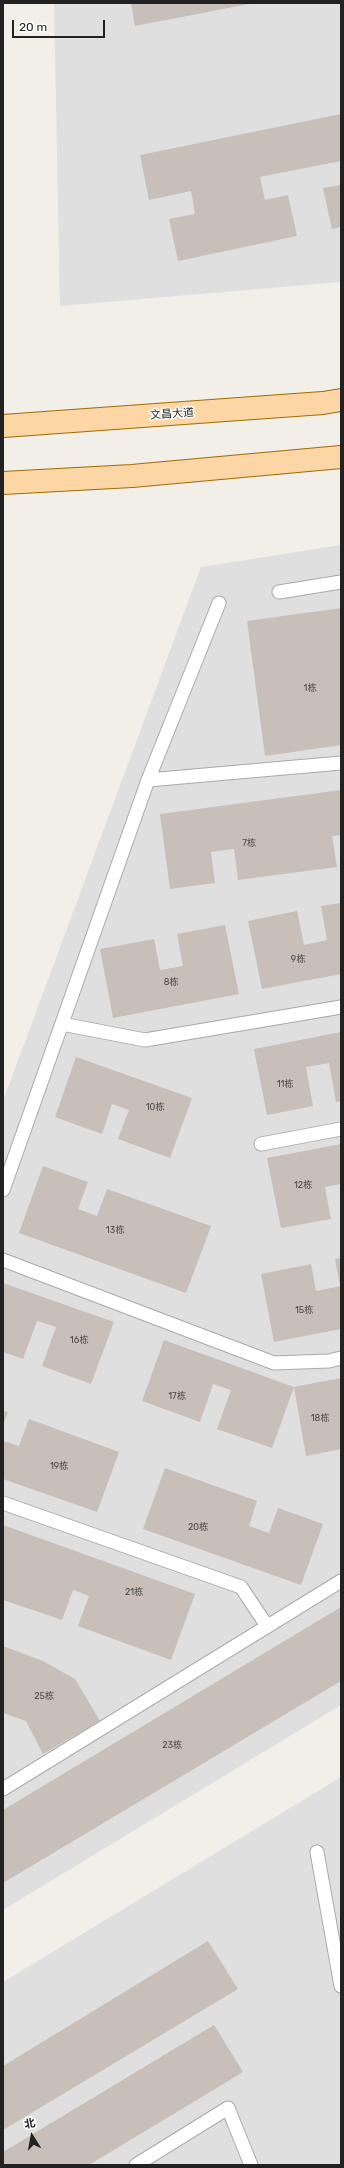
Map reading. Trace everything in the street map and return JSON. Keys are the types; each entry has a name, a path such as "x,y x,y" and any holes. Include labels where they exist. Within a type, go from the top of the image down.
{"main road":[{"name":"文昌大道","path":"3,426 323,403 341,400"},
{"path":"3,483 132,476 341,457"}],"lane":[{"path":"279,592 341,582"},
{"path":"3,1190 148,780 219,603"},
{"path":"148,780 341,763"},
{"path":"62,1024 145,1040 341,1007"},
{"path":"261,1144 341,1129"},
{"path":"3,1260 274,1363 329,1361 341,1358"},
{"path":"3,1503 241,1587 266,1626"},
{"path":"3,1789 266,1626 341,1582"},
{"path":"317,1852 341,1986"},
{"path":"136,2165 228,2108 251,2165"}],"shaded area":[{"path":"54,3 341,3 341,282 60,306"},
{"path":"341,545 341,1705 3,1910 3,1101 201,567"},
{"path":"341,1777 341,2165 3,2165 3,1982"}],"building":[{"path":"131,3 249,3 249,4 135,26"},
{"path":"341,114 341,161 260,177 265,200 288,195 297,236 178,261 169,219 195,214 191,191 149,200 140,155"},
{"path":"341,185 341,227 332,229 323,188"},
{"path":"341,608 341,745 265,756 247,621"},
{"path":"341,790 341,835 332,836 337,867 238,880 234,849 211,852 215,883 170,889 160,814"},
{"path":"341,903 341,974 262,989 248,921 297,911 304,945 327,940 321,906"},
{"path":"225,925 239,994 113,1018 100,949 154,939 160,970 183,966 177,934"},
{"path":"341,1032 341,1101 336,1102 329,1063 306,1067 313,1106 267,1115 254,1049"},
{"path":"76,1057 192,1098 170,1158 118,1139 129,1110 112,1104 102,1134 55,1117"},
{"path":"341,1144 341,1184 325,1187 331,1219 281,1228 267,1158"},
{"path":"43,1166 88,1182 78,1209 97,1216 107,1189 211,1226 186,1293 19,1233"},
{"path":"341,1258 341,1285 340,1285 335,1259"},
{"path":"311,1264 316,1291 341,1286 341,1329 274,1342 261,1274"},
{"path":"3,1283 114,1322 91,1384 42,1366 56,1327 37,1321 23,1359 3,1352"},
{"path":"164,1340 294,1387 272,1448 217,1429 231,1390 213,1384 200,1422 142,1401"},
{"path":"341,1378 341,1449 306,1456 294,1387"},
{"path":"3,1411 8,1412 3,1425"},
{"path":"29,1419 119,1452 97,1512 3,1479 3,1441 19,1446"},
{"path":"165,1468 257,1501 249,1526 269,1533 278,1508 323,1524 301,1585 143,1529"},
{"path":"3,1525 195,1594 171,1660 78,1626 89,1596 73,1590 62,1620 3,1600"},
{"path":"341,1607 341,1681 3,1883 3,1810"},
{"path":"3,1646 43,1661 75,1679 100,1721 43,1754 26,1721 3,1713"},
{"path":"208,1941 238,1989 3,2130 3,2066"},
{"path":"214,2025 243,2072 89,2165 3,2165 3,2152"}]}
